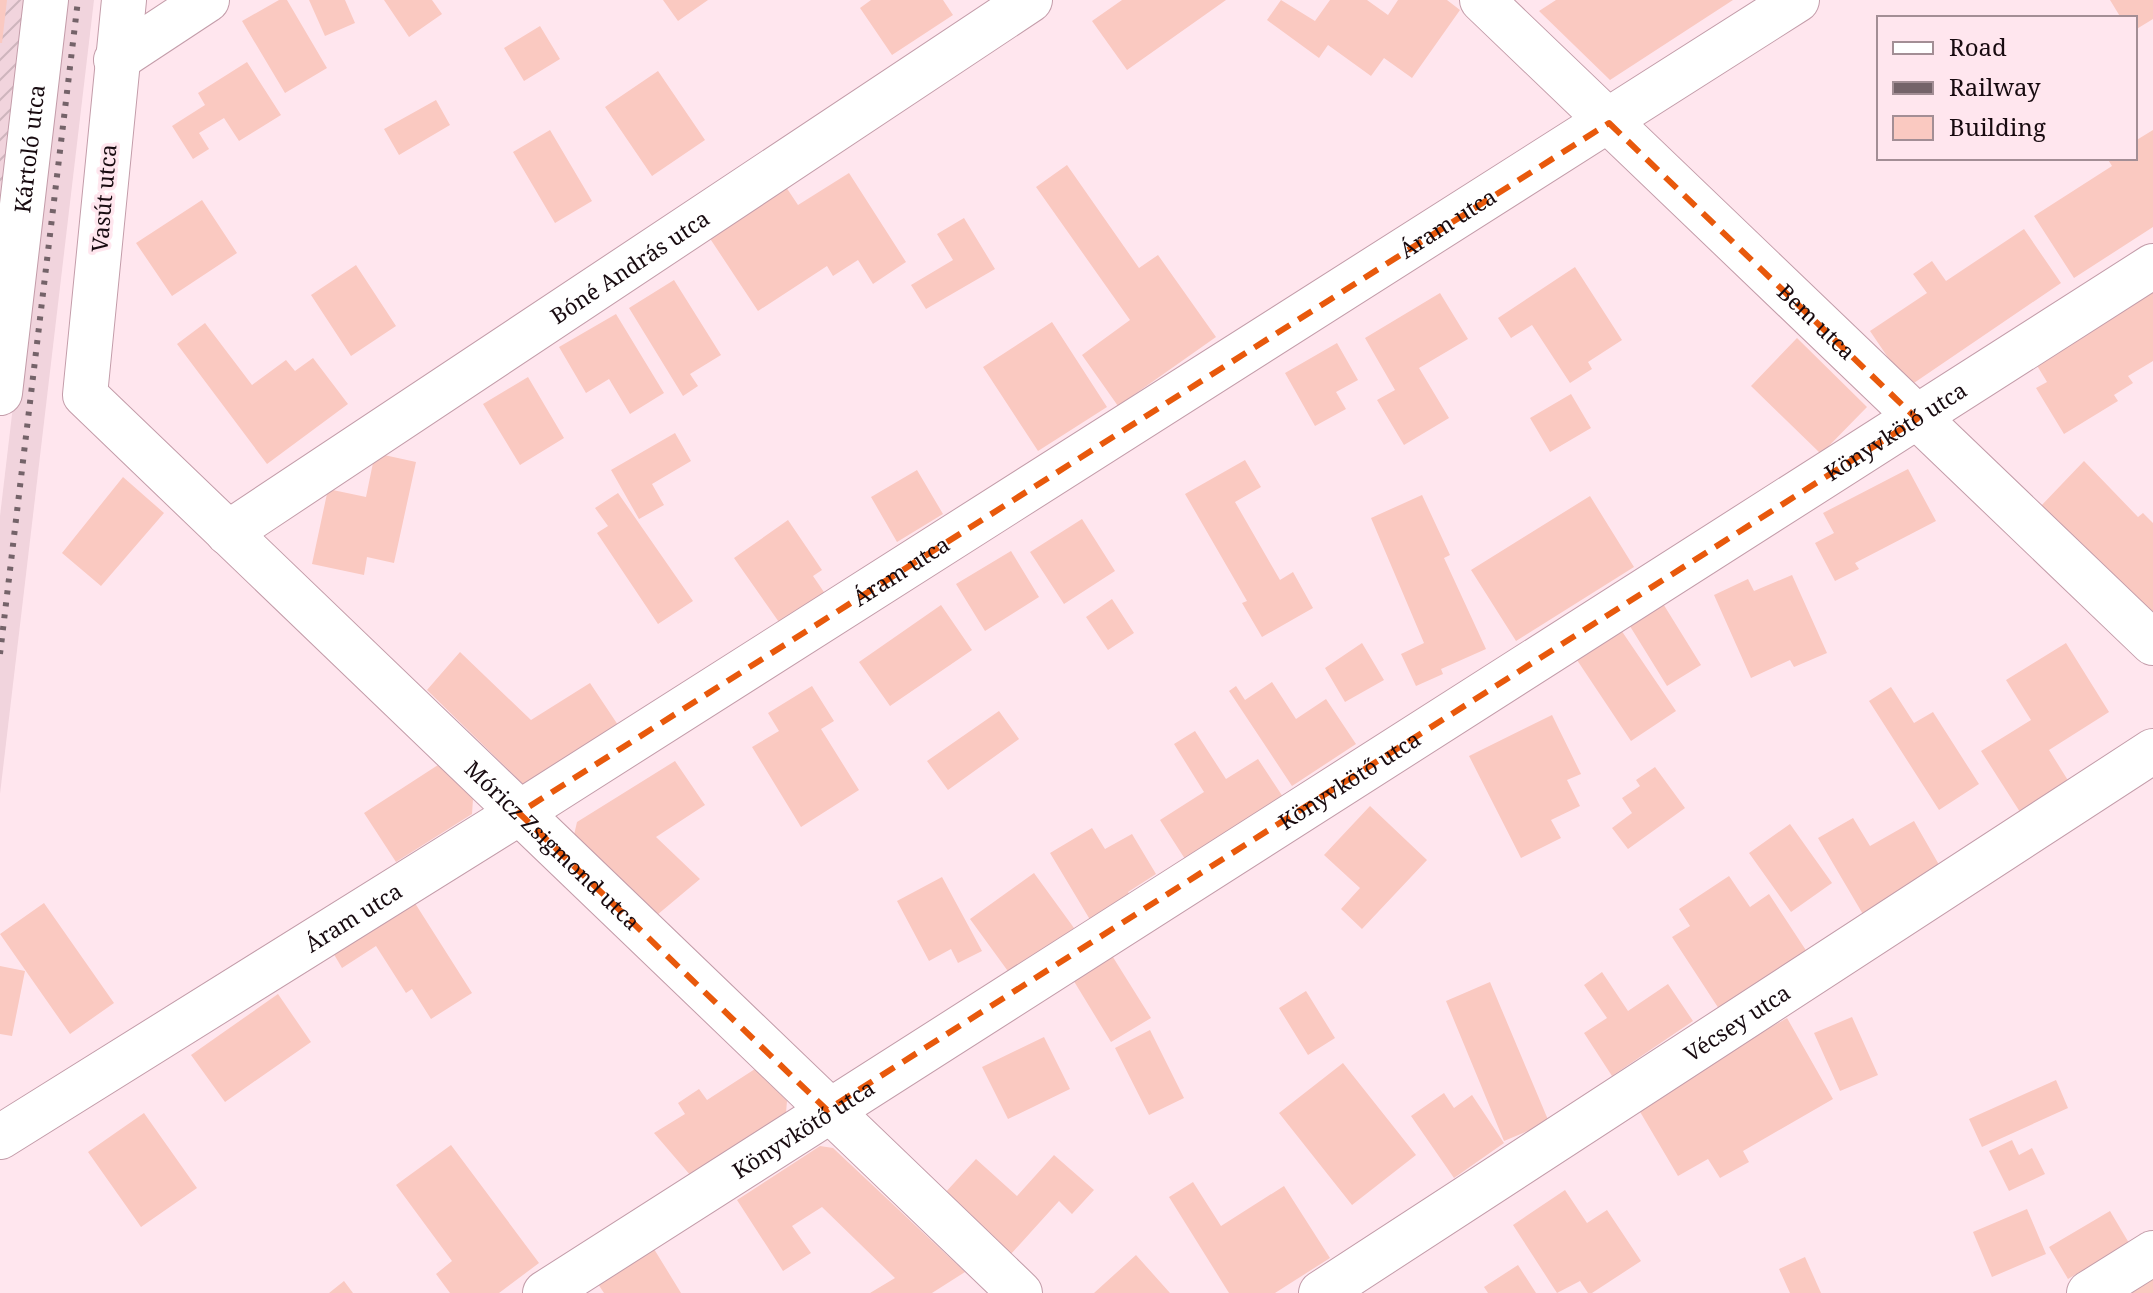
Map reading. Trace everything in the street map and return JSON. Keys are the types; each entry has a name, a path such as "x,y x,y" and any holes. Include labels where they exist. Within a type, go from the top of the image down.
{"street":[{"name":"Kártoló utca","path":"0,393 46,0"},
{"name":"Vasút utca","path":"85,395 124,0"},
{"path":"116,60 207,0"},
{"name":"Bóné András utca","path":"228,533 1030,0"},
{"name":"Bem utca","path":"1482,0 2153,643"},
{"name":"Áram utca","path":"0,1137 519,813 1609,123 1797,0"},
{"name":"Könyvkötő utca","path":"545,1293 827,1110 2153,266"},
{"name":"Móricz Zsigmond utca","path":"85,395 1020,1293"},
{"name":"Vécsey utca","path":"1321,1293 2153,751"},
{"path":"2089,1293 2153,1253"}],"highlighted area":[{"path":"1609,123 1917,419 827,1110 519,813"}],"shaded area":[{"path":"0,0 61,0 0,383"},
{"path":"61,0 94,0 0,794 0,516"}],"building":[{"path":"0,0 7,0 2,43 0,43"},
{"path":"279,0 287,0 327,68 285,93 242,21"},
{"path":"309,0 345,0 355,23 325,36"},
{"path":"384,0 432,0 442,14 409,37"},
{"path":"663,0 708,0 678,21"},
{"path":"871,0 943,0 953,15 892,55 860,8"},
{"path":"1122,0 1226,0 1127,70 1092,21"},
{"path":"1281,0 1315,21 1330,0 1367,0 1388,15 1398,0 1447,0 1460,10 1412,78 1384,58 1371,76 1328,45 1319,58 1267,20"},
{"path":"1556,0 1733,0 1610,80 1539,11"},
{"path":"2110,0 2153,0 2153,19 2137,29 2137,16 2120,16"},
{"path":"540,26 560,59 524,81 504,48"},
{"path":"247,62 281,115 239,141 224,118 199,133 209,149 193,159 172,126 205,105 198,93"},
{"path":"658,71 705,140 652,176 605,107"},
{"path":"436,100 450,125 399,155 384,129"},
{"path":"550,130 592,201 555,223 513,152"},
{"path":"2153,130 2153,227 2074,278 2034,216 2112,166 2108,160 2137,160 2137,140"},
{"path":"1067,165 1139,268 1158,255 1216,337 1118,406 1082,355 1130,320 1036,187"},
{"path":"849,173 906,262 873,284 858,260 833,276 827,266 758,311 709,237 786,187 798,205"},
{"path":"202,200 237,253 172,296 136,243"},
{"path":"964,218 995,269 926,309 911,285 953,260 937,234"},
{"path":"2024,229 2061,283 1908,387 1870,331 1927,293 1913,274 1932,261 1946,281"},
{"path":"356,265 396,326 351,356 311,295"},
{"path":"1575,267 1622,340 1588,362 1592,369 1570,383 1532,325 1511,338 1498,318"},
{"path":"674,280 721,355 690,374 698,386 683,396 629,308"},
{"path":"2153,287 2153,361 2128,376 2133,383 2114,395 2118,401 2064,434 2036,388 2047,382 2033,359"},
{"path":"1440,293 1468,339 1419,368 1449,418 1404,445 1377,400 1395,390 1365,338"},
{"path":"616,314 664,393 630,414 609,379 586,393 559,347"},
{"path":"1052,322 1107,407 1038,451 983,367"},
{"path":"205,323 252,385 286,360 295,371 313,358 348,404 267,464 177,344"},
{"path":"1797,338 1867,407 1821,454 1751,386"},
{"path":"1337,343 1358,380 1336,392 1346,409 1315,426 1285,373"},
{"path":"528,377 564,438 520,465 483,404"},
{"path":"1571,394 1591,428 1550,452 1530,418"},
{"path":"675,433 691,461 652,484 664,505 639,519 611,470"},
{"path":"375,453 416,462 394,563 367,557 364,575 312,564 328,489 366,497"},
{"path":"1245,460 1261,487 1235,502 1280,580 1293,572 1313,608 1262,637 1242,603 1247,601 1185,494"},
{"path":"2084,461 2138,517 2143,513 2153,523 2153,619 2039,508"},
{"path":"1908,469 1936,521 1855,563 1859,569 1835,581 1815,543 1834,533 1823,513"},
{"path":"917,470 943,514 897,542 871,497"},
{"path":"123,477 164,513 101,586 62,553"},
{"path":"618,493 693,601 658,624 597,533 608,526 595,508"},
{"path":"1422,495 1450,555 1444,558 1486,649 1441,669 1443,674 1416,686 1401,654 1424,643 1371,518"},
{"path":"1590,496 1634,567 1516,641 1471,570"},
{"path":"1082,519 1115,571 1064,604 1030,552"},
{"path":"788,520 822,570 813,576 826,595 781,625 734,558"},
{"path":"1011,551 1039,597 985,631 956,584"},
{"path":"1792,575 1827,653 1794,667 1790,660 1751,678 1714,595 1748,579 1754,591"},
{"path":"1112,599 1134,633 1108,650 1086,617"},
{"path":"1662,602 1701,665 1667,686 1628,623"},
{"path":"941,605 972,650 890,706 859,662"},
{"path":"1619,627 1676,711 1631,741 1575,657"},
{"path":"1362,643 1384,680 1345,702 1325,668"},
{"path":"2066,643 2109,712 2049,750 2069,782 2020,812 1981,751 2031,720 2006,680"},
{"path":"460,652 531,720 590,683 618,725 524,785 427,690"},
{"path":"1272,682 1296,719 1326,699 1356,744 1292,786 1229,691 1236,686 1245,700"},
{"path":"812,686 834,721 821,729 859,790 801,827 752,747 779,731 768,713"},
{"path":"1891,687 1914,723 1933,712 1979,784 1939,810 1869,701"},
{"path":"999,711 1019,739 948,790 927,761"},
{"path":"1552,715 1581,774 1567,780 1580,806 1551,820 1561,838 1521,858 1469,756"},
{"path":"1195,731 1226,779 1258,759 1283,797 1185,859 1160,820 1204,792 1174,744"},
{"path":"675,761 705,805 656,837 700,879 657,915 574,835 577,822"},
{"path":"438,765 473,799 472,814 396,862 364,813"},
{"path":"1655,767 1685,808 1628,849 1612,828 1632,813 1622,798 1640,786 1636,780"},
{"path":"1370,806 1427,860 1362,929 1341,909 1360,888 1324,855"},
{"path":"1853,818 1870,846 1914,821 1942,870 1864,916 1818,838"},
{"path":"1790,824 1832,883 1791,912 1749,853"},
{"path":"1092,828 1105,849 1132,834 1156,874 1128,892 1138,908 1098,933 1050,853"},
{"path":"1034,873 1074,928 1010,974 970,919"},
{"path":"1729,876 1750,907 1769,894 1809,955 1721,1012 1672,937 1690,926 1679,909"},
{"path":"942,877 982,951 958,963 951,949 929,961 897,901"},
{"path":"413,900 472,993 431,1019 412,989 406,993 376,946 342,968 332,951"},
{"path":"44,903 114,1003 70,1034 0,934"},
{"path":"1111,954 1151,1018 1111,1042 1072,978"},
{"path":"0,966 25,971 12,1036 0,1034"},
{"path":"1602,972 1628,1011 1668,984 1693,1021 1612,1076 1584,1033 1607,1018 1584,985"},
{"path":"1490,982 1549,1122 1504,1141 1446,1001"},
{"path":"1306,991 1335,1038 1308,1055 1279,1008"},
{"path":"278,994 311,1042 225,1102 191,1055"},
{"path":"1852,1017 1878,1075 1840,1091 1814,1033"},
{"path":"1787,1018 1833,1099 1743,1151 1749,1162 1720,1178 1708,1159 1678,1176 1636,1105"},
{"path":"1150,1030 1184,1098 1149,1115 1115,1048"},
{"path":"1044,1037 1070,1089 1008,1119 982,1067"},
{"path":"1343,1063 1416,1155 1352,1205 1279,1113"},
{"path":"755,1069 787,1101 786,1113 691,1176 654,1133 685,1114 678,1103 699,1089 707,1100"},
{"path":"2056,1080 2068,1108 1982,1147 1969,1119"},
{"path":"1444,1093 1454,1108 1472,1095 1504,1143 1454,1178 1411,1116"},
{"path":"144,1113 197,1188 141,1227 88,1152"},
{"path":"2012,1140 2019,1155 2032,1148 2045,1174 2009,1191 1989,1151"},
{"path":"451,1145 539,1263 499,1293 450,1293 436,1274 452,1261 396,1185"},
{"path":"820,1146 833,1148 965,1272 932,1293 870,1293 895,1278 822,1207 792,1226 811,1253 783,1271 737,1200"},
{"path":"1054,1155 1094,1190 1072,1214 1059,1201 1010,1255 944,1194 976,1159 1017,1196"},
{"path":"1193,1182 1221,1226 1284,1186 1330,1258 1275,1293 1229,1293 1169,1197"},
{"path":"1565,1190 1587,1223 1607,1210 1641,1261 1592,1293 1588,1293 1580,1281 1557,1293 1513,1225"},
{"path":"2027,1209 2046,1254 1992,1277 1973,1232"},
{"path":"2110,1211 2129,1243 2068,1279 2049,1247"},
{"path":"654,1249 681,1293 604,1293 598,1284"},
{"path":"1136,1255 1170,1293 1094,1293"},
{"path":"1805,1257 1821,1293 1790,1293 1779,1269"},
{"path":"1518,1265 1536,1293 1488,1293 1484,1287"},
{"path":"2153,1276 2153,1293 2128,1293"},
{"path":"344,1281 353,1293 329,1293"}],"railway":[{"path":"0,654 78,0"}]}
